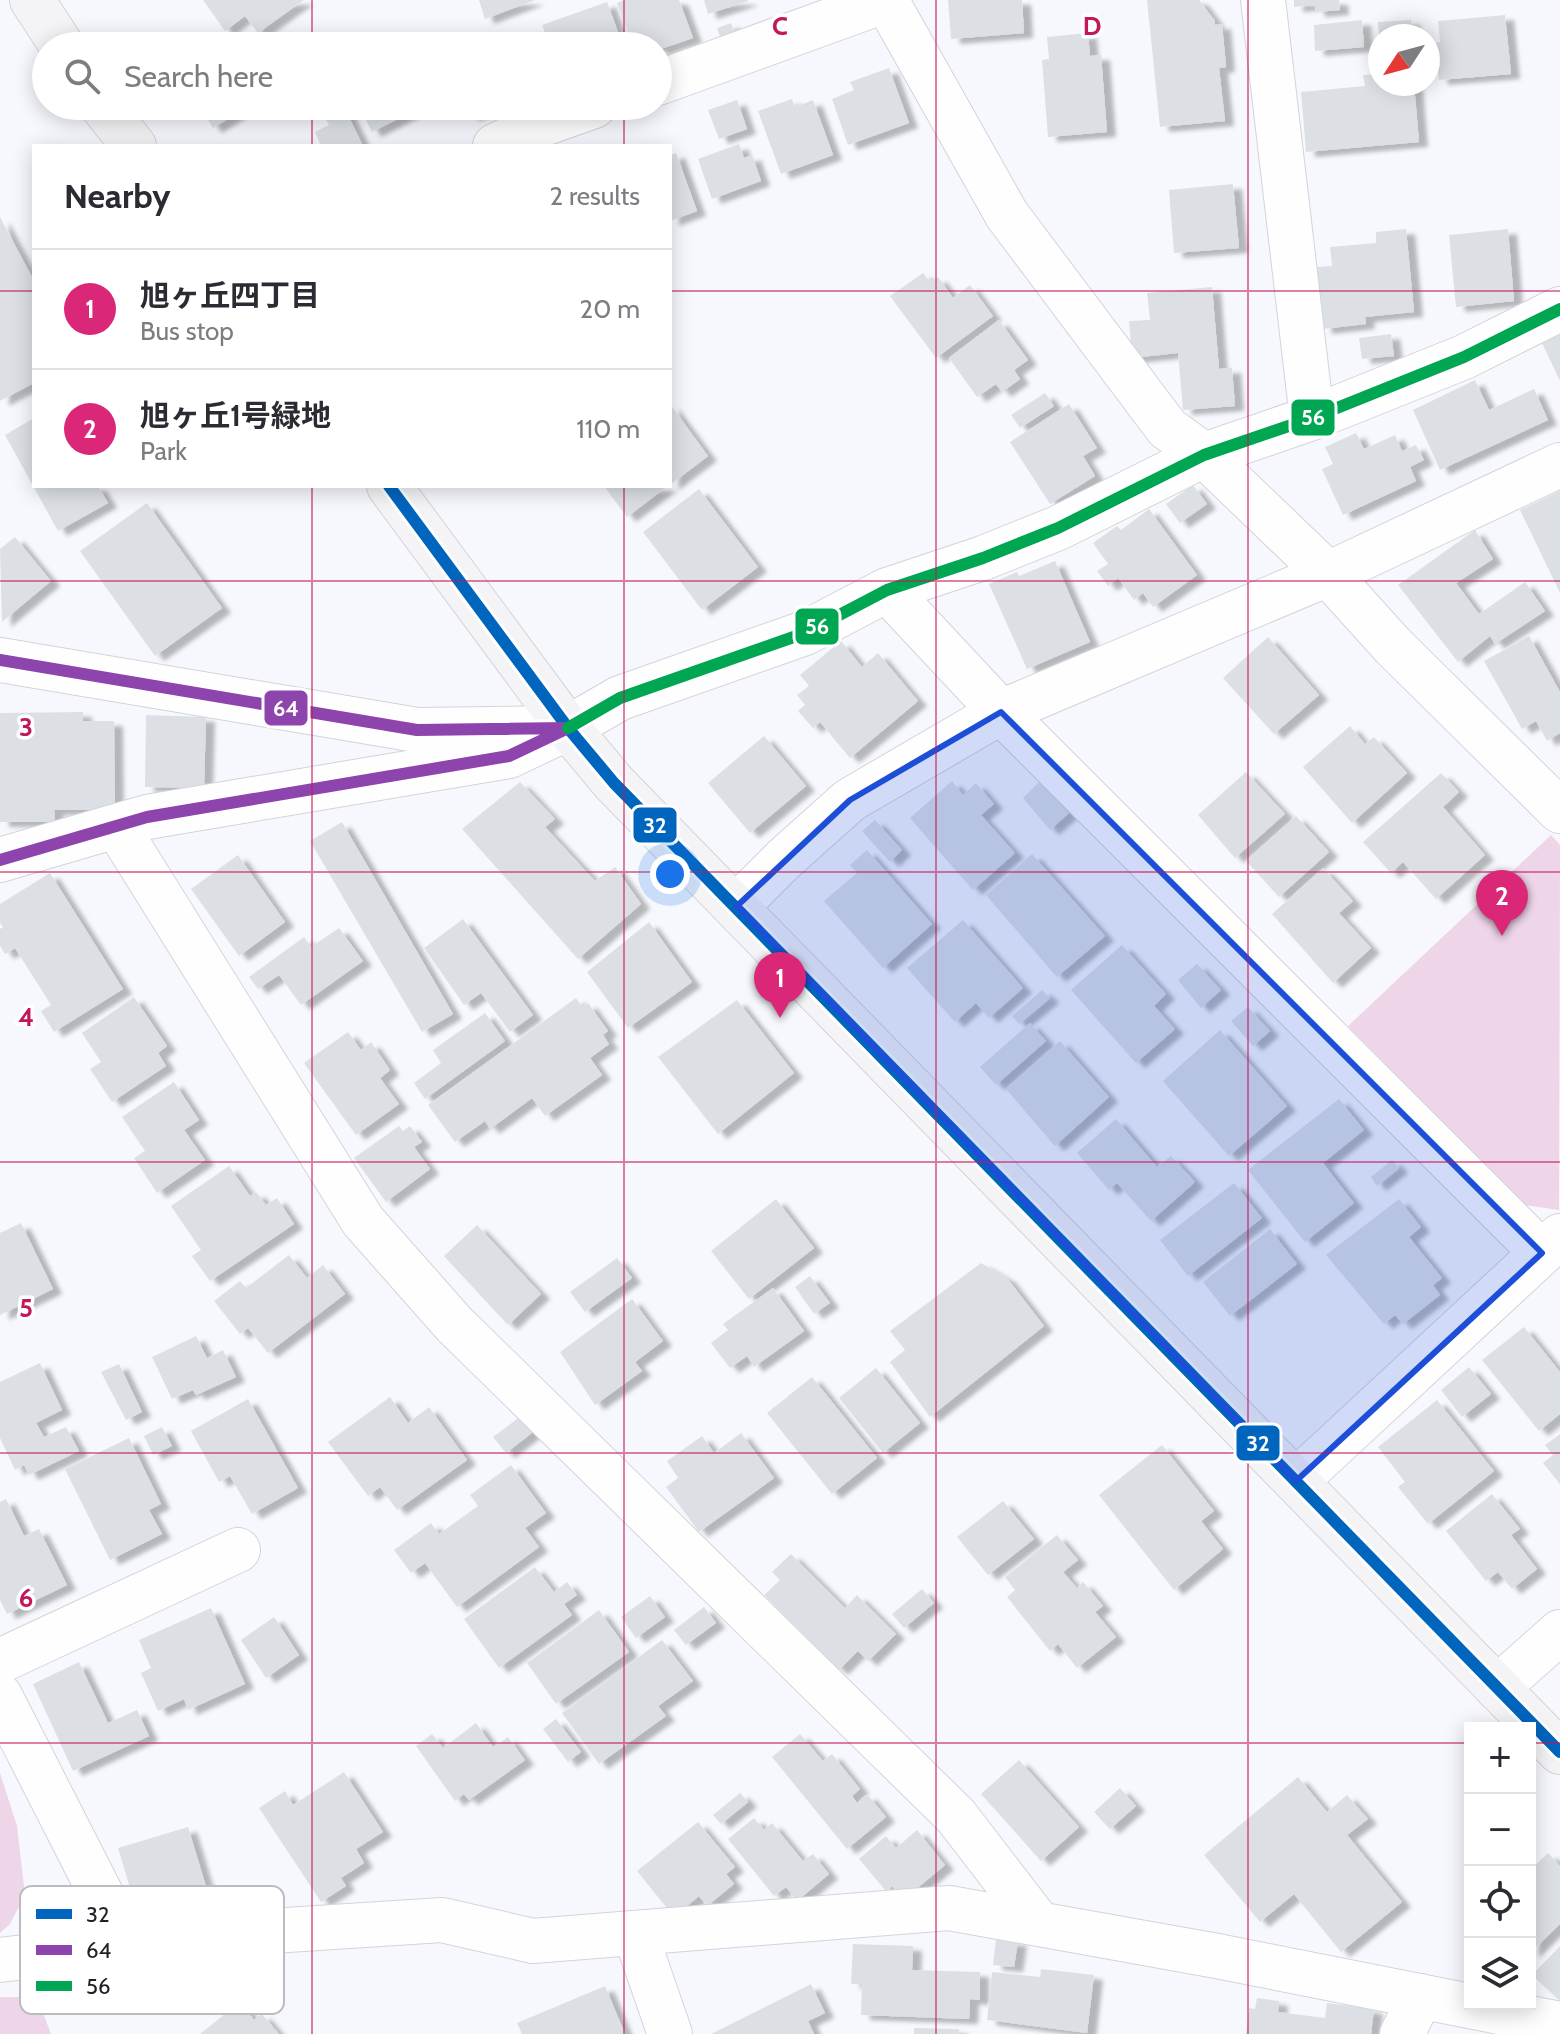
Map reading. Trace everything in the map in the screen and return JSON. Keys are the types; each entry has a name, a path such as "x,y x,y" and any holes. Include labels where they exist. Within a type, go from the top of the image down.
{"street":[{"path":"32,0 53,32"},
{"path":"672,78 886,0 1007,215 1167,428 1204,455 1328,574 1393,646 1555,798"},
{"path":"1263,0 1312,418"},
{"path":"113,120 132,144"},
{"path":"499,144 554,120"},
{"path":"0,860 147,817 509,756 568,728 620,698 805,633 887,590 983,558 1058,528 1204,455 1312,418 1464,357 1560,309"},
{"path":"737,906 850,800 1001,712 1328,574 1560,465"},
{"path":"390,488 568,728 614,783 1560,1752"},
{"path":"887,590 1001,712 1551,1244 1296,1481"},
{"path":"0,660 417,730 568,728"},
{"path":"117,827 363,1221 454,1324 956,1816 1039,1924"},
{"path":"0,1661 238,1550"},
{"path":"1497,1688 1560,1632"},
{"path":"0,1696 97,1886"},
{"path":"284,1930 442,1920 533,1941 949,1908 1039,1924 1412,2015 1560,2024"},
{"path":"635,1933 670,2034"},
{"path":"0,1960 20,1958"}],"highlighted area":[{"path":"1001,712 1542,1253 1296,1481 737,906 850,800"}],"shaded area":[{"path":"1551,835 1560,845 1559,1210 1524,1205 1348,1026"},
{"path":"0,1773 17,1826 24,1886 20,1886 20,1905 10,1924 0,1933"},
{"path":"0,1997 20,1997 20,2014 43,2014 51,2034 0,2034"}],"building":[{"path":"203,0 304,0 259,32 245,16 225,31"},
{"path":"479,0 535,0 485,19"},
{"path":"625,0 679,0 693,38 672,45 672,32 628,32 617,3"},
{"path":"704,0 748,0 748,1 708,14"},
{"path":"948,0 1022,0 1024,33 951,39"},
{"path":"1147,0 1199,0 1215,25 1222,24 1226,67 1219,68 1225,121 1160,127"},
{"path":"1294,0 1339,0 1340,10 1316,12 1315,5 1294,7"},
{"path":"607,2 618,32 545,32 542,25"},
{"path":"1505,15 1511,74 1440,80 1438,21"},
{"path":"1362,20 1364,47 1315,51 1314,25"},
{"path":"1411,20 1412,24 1378,24"},
{"path":"731,23 736,38 722,43 717,28"},
{"path":"1088,33 1090,56 1101,55 1107,132 1048,137 1042,60 1049,59 1047,37"},
{"path":"889,68 909,123 848,145 832,99 854,90 850,82"},
{"path":"1363,75 1368,75 1368,96 1415,96 1419,142 1306,152 1301,92 1365,86"},
{"path":"792,99 795,107 813,100 833,155 781,174 758,111"},
{"path":"737,100 747,129 719,139 708,110"},
{"path":"208,120 226,120 213,128"},
{"path":"326,120 350,120 362,144 320,144 315,132 329,125"},
{"path":"366,120 396,120 372,132"},
{"path":"739,144 744,158 752,155 761,181 712,199 698,159"},
{"path":"676,153 697,211 672,220 672,154"},
{"path":"1233,184 1239,248 1174,253 1169,190"},
{"path":"0,217 32,277 32,384 0,401"},
{"path":"1406,229 1414,312 1365,317 1366,324 1323,329 1317,267 1332,266 1330,247 1376,243 1376,232"},
{"path":"1508,229 1514,301 1456,307 1449,235"},
{"path":"923,273 930,282 938,277 953,298 970,285 993,316 936,358 890,296"},
{"path":"1212,287 1219,369 1232,368 1235,406 1183,410 1178,353 1132,358 1129,321 1150,320 1147,293"},
{"path":"999,320 1028,360 1014,370 1020,379 1002,392 996,384 977,397 949,358"},
{"path":"1560,333 1560,381 1541,341"},
{"path":"1391,334 1394,356 1362,359 1359,338"},
{"path":"1475,380 1489,410 1534,389 1548,420 1440,470 1413,410"},
{"path":"1045,393 1054,406 1020,428 1011,415"},
{"path":"1069,404 1097,448 1083,456 1095,476 1050,504 1010,442"},
{"path":"672,407 708,456 672,483"},
{"path":"32,419 32,484 5,435"},
{"path":"1356,433 1364,449 1395,435 1402,451 1416,445 1424,460 1410,467 1416,481 1343,515 1322,469 1333,464 1325,447"},
{"path":"1193,485 1207,504 1180,523 1166,504"},
{"path":"34,488 99,488 108,503 58,531"},
{"path":"605,488 665,488 627,517"},
{"path":"699,489 758,567 702,610 643,532"},
{"path":"1560,491 1560,593 1520,510"},
{"path":"147,503 222,608 155,656 80,551"},
{"path":"1149,509 1197,575 1153,607 1143,593 1134,600 1118,578 1108,586 1097,571 1108,564 1093,543 1117,526 1121,530"},
{"path":"1475,530 1493,559 1456,583 1479,614 1525,582 1545,611 1495,644 1490,636 1458,662 1398,585"},
{"path":"15,537 51,581 2,622 0,549"},
{"path":"1055,561 1090,642 1027,669 989,584"},
{"path":"1529,636 1560,692 1560,733 1547,741 1536,721 1522,729 1484,661"},
{"path":"1268,637 1319,695 1274,734 1223,678"},
{"path":"841,641 862,667 878,653 918,701 850,758 820,722 813,728 798,711 805,705 797,695 809,686 800,675"},
{"path":"83,712 83,721 114,721 115,810 54,810 55,822 0,822 0,713"},
{"path":"146,715 206,717 204,788 145,787"},
{"path":"1350,726 1365,744 1374,737 1407,773 1352,823 1303,767"},
{"path":"764,736 806,786 750,833 708,783"},
{"path":"1246,772 1285,814 1235,858 1198,815"},
{"path":"1441,773 1459,792 1443,807 1485,855 1436,899 1403,862 1391,873 1363,842"},
{"path":"952,781 963,795 976,783 994,804 981,815 1015,853 973,890 910,818"},
{"path":"1040,781 1069,813 1050,830 1023,798"},
{"path":"520,782 555,819 545,827 595,881 615,867 641,904 578,959 462,829"},
{"path":"1296,816 1329,852 1279,897 1246,861"},
{"path":"875,820 902,850 890,862 862,831"},
{"path":"342,822 453,1014 422,1032 310,841"},
{"path":"867,850 932,924 883,968 824,901 857,873 850,865"},
{"path":"1032,854 1105,936 1057,977 986,895"},
{"path":"238,855 285,922 239,956 191,889"},
{"path":"1323,868 1353,901 1339,913 1371,948 1333,983 1272,914"},
{"path":"50,873 123,989 54,1032 41,1011 51,1005 15,948 5,954 0,946 0,929 3,927 0,923 0,904"},
{"path":"463,919 533,1015 510,1032 481,993 464,1005 424,948"},
{"path":"963,920 1023,988 989,1018 976,1003 955,1022 907,968"},
{"path":"649,922 692,982 628,1028 587,972"},
{"path":"339,928 363,961 301,1005 279,975 258,989 249,977 304,937 311,947"},
{"path":"1122,945 1166,994 1154,1006 1175,1029 1136,1063 1071,990"},
{"path":"1197,964 1221,990 1201,1008 1178,980"},
{"path":"1042,990 1050,998 1019,1024 1012,1016"},
{"path":"134,997 167,1046 158,1053 166,1066 112,1102 90,1069 101,1062 82,1033"},
{"path":"576,998 582,1007 588,1003 608,1031 603,1035 609,1044 590,1058 602,1075 545,1116 532,1098 490,1129 485,1121 455,1142 428,1105"},
{"path":"737,1000 794,1073 718,1134 658,1057"},
{"path":"1248,1007 1270,1031 1253,1046 1231,1021"},
{"path":"485,1013 505,1041 425,1099 414,1083 441,1063 433,1050"},
{"path":"1030,1023 1046,1041 996,1085 980,1067"},
{"path":"1220,1030 1287,1106 1229,1156 1163,1081"},
{"path":"348,1032 361,1050 371,1042 390,1070 380,1078 399,1104 356,1135 304,1063"},
{"path":"1060,1041 1109,1097 1055,1146 1006,1089"},
{"path":"174,1082 199,1120 184,1130 205,1160 157,1193 134,1158 145,1151 122,1117"},
{"path":"1339,1099 1364,1130 1323,1163 1354,1203 1305,1242 1248,1170"},
{"path":"1116,1119 1157,1167 1171,1156 1195,1182 1151,1221 1117,1183 1109,1190 1077,1153"},
{"path":"399,1126 403,1131 410,1126 422,1142 414,1147 430,1169 386,1202 354,1158"},
{"path":"1392,1160 1399,1168 1377,1186 1371,1177"},
{"path":"229,1166 250,1196 256,1192 266,1205 277,1198 294,1224 210,1281 192,1256 201,1250 171,1206"},
{"path":"1234,1183 1262,1218 1188,1276 1160,1240"},
{"path":"776,1199 814,1248 749,1299 711,1251"},
{"path":"1399,1199 1421,1227 1409,1237 1442,1278 1433,1285 1440,1295 1403,1324 1395,1315 1384,1324 1326,1255"},
{"path":"21,1223 53,1289 0,1315 0,1233"},
{"path":"477,1225 541,1294 508,1325 444,1256"},
{"path":"1270,1229 1297,1264 1230,1316 1203,1282"},
{"path":"289,1255 307,1278 323,1265 345,1294 268,1353 248,1328 240,1334 214,1301 240,1281 246,1288"},
{"path":"617,1258 632,1278 585,1312 570,1292"},
{"path":"981,1263 1007,1278 1044,1326 930,1417 890,1362 905,1350 890,1331"},
{"path":"810,1276 830,1303 814,1314 795,1287"},
{"path":"773,1288 804,1331 754,1367 747,1356 730,1368 711,1343 728,1330 723,1324"},
{"path":"632,1299 663,1341 635,1362 642,1371 595,1405 560,1352"},
{"path":"1524,1327 1560,1372 1560,1414 1539,1431 1482,1360"},
{"path":"196,1336 207,1358 223,1350 236,1377 196,1395 193,1390 172,1399 152,1357"},
{"path":"40,1363 62,1410 36,1423 44,1437 66,1427 79,1451 29,1475 24,1465 15,1470 0,1438 0,1382"},
{"path":"119,1364 142,1412 126,1420 101,1372"},
{"path":"1469,1367 1491,1394 1462,1417 1441,1390"},
{"path":"876,1368 920,1423 883,1453 839,1398"},
{"path":"812,1377 877,1458 832,1494 767,1413"},
{"path":"390,1397 408,1423 429,1407 467,1460 397,1510 380,1487 368,1496 328,1442"},
{"path":"248,1399 298,1488 252,1514 230,1476 219,1482 191,1431"},
{"path":"1437,1400 1494,1471 1428,1524 1398,1487 1405,1482 1378,1447"},
{"path":"521,1416 533,1432 506,1453 493,1437"},
{"path":"162,1427 172,1446 153,1455 144,1436"},
{"path":"741,1433 774,1478 699,1532 666,1487 678,1478 667,1461 702,1436 714,1453"},
{"path":"1560,1434 1560,1484 1543,1463 1553,1455 1545,1445"},
{"path":"129,1438 161,1504 149,1510 162,1534 110,1560 65,1469"},
{"path":"1162,1445 1214,1511 1201,1521 1223,1549 1174,1590 1099,1495"},
{"path":"511,1465 546,1513 525,1528 539,1547 457,1607 425,1563 411,1573 394,1550 431,1523 439,1534 478,1506 470,1495"},
{"path":"1492,1494 1520,1529 1511,1535 1537,1569 1512,1589 1498,1572 1486,1581 1446,1531"},
{"path":"6,1499 24,1536 39,1529 67,1585 7,1614 0,1600 0,1502"},
{"path":"1003,1501 1034,1539 988,1575 957,1537"},
{"path":"1057,1535 1078,1560 1063,1572 1077,1588 1083,1582 1103,1606 1095,1612 1116,1637 1077,1668 1058,1644 1050,1651 1007,1597 1015,1590 1005,1577"},
{"path":"791,1554 845,1608 857,1595 896,1634 868,1661 858,1651 839,1670 764,1595 780,1580 772,1572"},
{"path":"535,1567 554,1592 567,1582 577,1595 564,1604 572,1615 499,1668 464,1619"},
{"path":"922,1589 934,1603 904,1628 892,1614"},
{"path":"650,1596 665,1617 636,1638 621,1617"},
{"path":"704,1607 716,1623 686,1645 674,1630"},
{"path":"211,1608 245,1684 188,1710 184,1699 158,1711 141,1673 151,1668 139,1640"},
{"path":"599,1610 629,1652 556,1704 527,1663"},
{"path":"274,1617 299,1655 266,1678 241,1640"},
{"path":"662,1640 693,1681 658,1706 666,1716 599,1764 562,1713"},
{"path":"79,1662 108,1723 137,1710 149,1736 73,1771 33,1684"},
{"path":"556,1719 581,1752 568,1762 543,1729"},
{"path":"476,1723 493,1747 508,1737 525,1760 469,1800 464,1794 455,1801 416,1746 432,1734 443,1748"},
{"path":"800,1734 823,1761 832,1754 860,1789 852,1796 857,1803 867,1794 886,1817 847,1849 772,1757"},
{"path":"1019,1760 1079,1827 1041,1861 981,1794"},
{"path":"344,1772 383,1832 356,1849 364,1863 341,1878 346,1886 321,1902 259,1808 285,1791 293,1805"},
{"path":"1298,1777 1327,1812 1347,1795 1368,1819 1347,1835 1402,1902 1341,1952 1294,1894 1260,1922 1204,1855"},
{"path":"1120,1788 1136,1806 1110,1829 1094,1812"},
{"path":"740,1793 748,1802 721,1824 713,1815"},
{"path":"754,1818 764,1830 772,1823 803,1861 813,1854 829,1874 797,1901 786,1887 774,1896 728,1839"},
{"path":"698,1822 735,1867 726,1874 734,1884 707,1906 699,1896 674,1917 637,1871"},
{"path":"188,1827 206,1886 129,1886 118,1848"},
{"path":"917,1830 945,1865 903,1900 892,1886 886,1891 859,1859 886,1836 896,1848"},
{"path":"1548,1853 1560,1866 1560,1924 1536,1947 1536,1866"},
{"path":"996,1939 1018,1941 1014,1967 993,1965"},
{"path":"853,1944 913,1946 912,1970 980,1972 980,2000 970,1999 969,2019 861,2015 862,1984 851,1984"},
{"path":"1560,1946 1560,2001 1536,1979 1536,1971"},
{"path":"1041,1969 1094,1975 1087,2033 987,2020 992,1972 1040,1977"},
{"path":"811,1984 825,2013 808,2021 814,2034 711,2034"},
{"path":"605,1986 625,2034 522,2034 517,2023"},
{"path":"1257,1998 1279,2001 1278,2012 1325,2018 1327,2003 1374,2009 1371,2034 1246,2034 1249,2008 1255,2009"},
{"path":"225,2014 249,2014 254,2020 262,2014 279,2034 200,2034"},
{"path":"914,2028 959,2029 959,2034 914,2034"}],"transit line":[{"name":"56","path":"568,728 620,698 805,633 887,590 983,558 1058,528 1204,455 1312,418 1464,357 1560,309"},
{"name":"32","path":"390,488 568,728 614,783 1560,1752"},
{"name":"64","path":"0,660 417,730 568,728 509,756 147,817 0,860"}],"place":[{"name":"旭ヶ丘1号緑地","path":"1502,936"},
{"name":"旭ヶ丘四丁目","path":"780,1018"}]}
